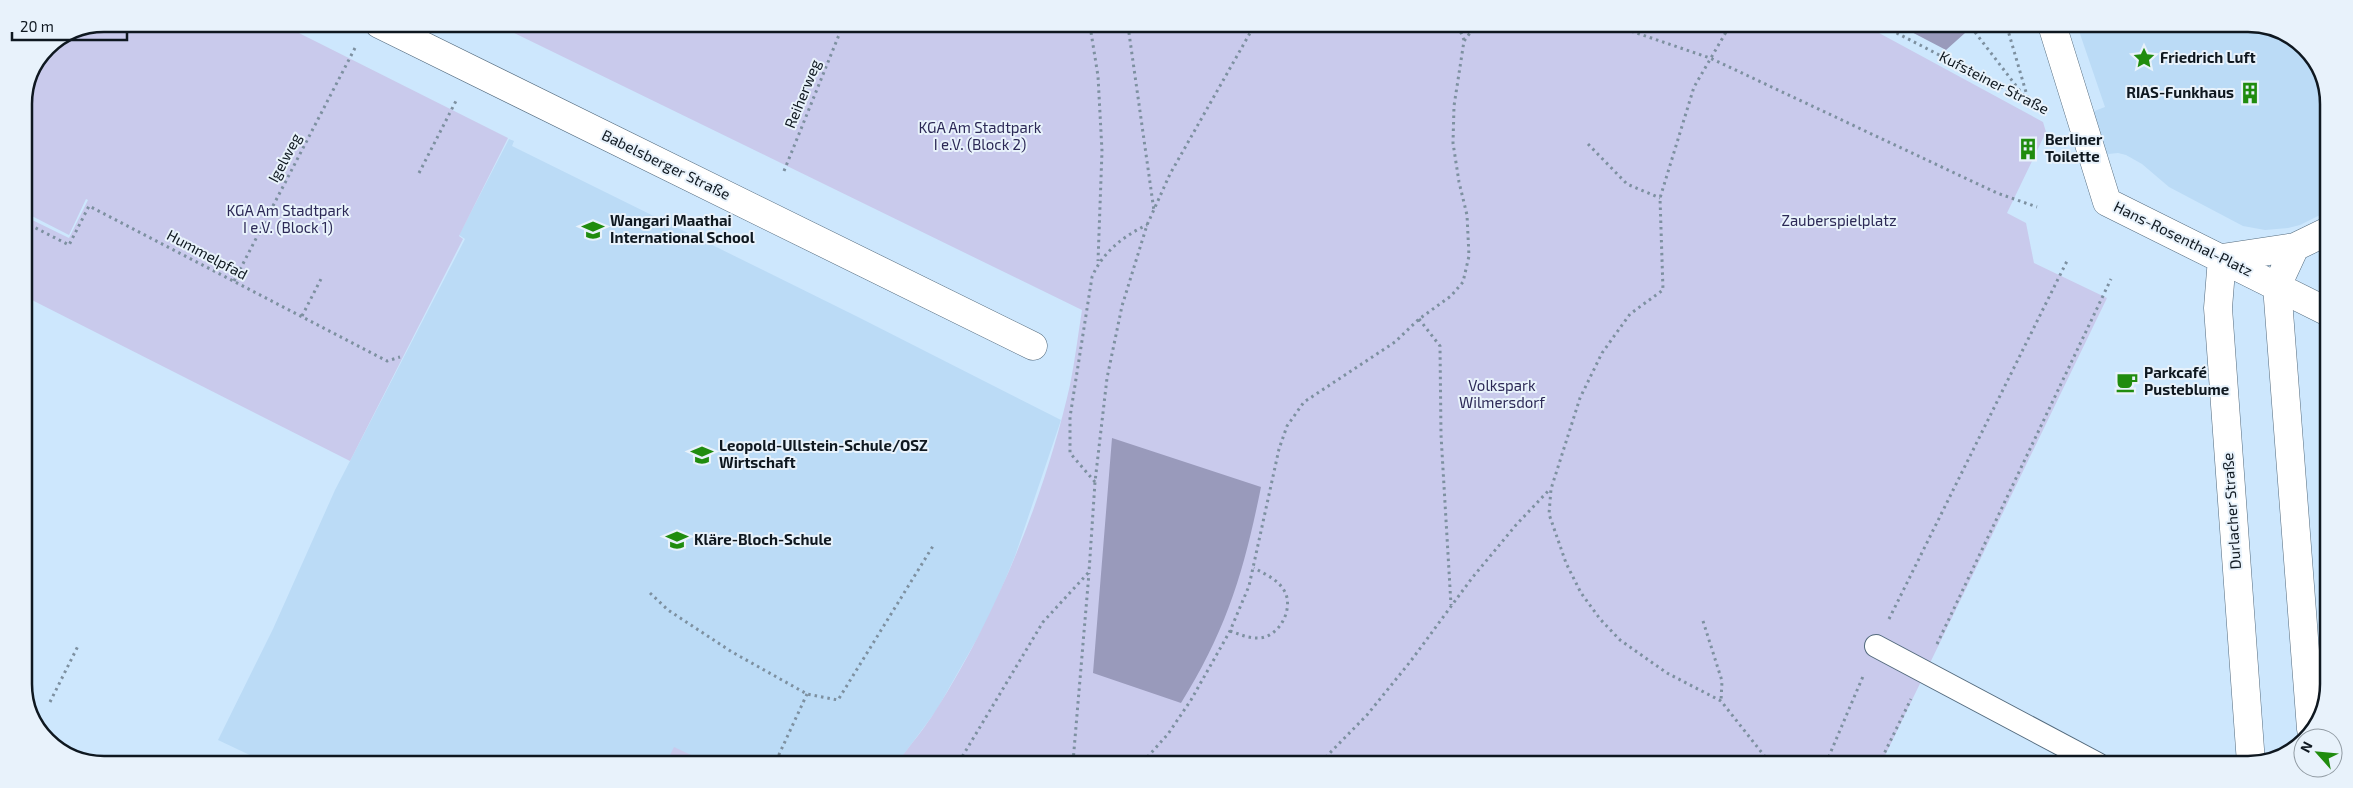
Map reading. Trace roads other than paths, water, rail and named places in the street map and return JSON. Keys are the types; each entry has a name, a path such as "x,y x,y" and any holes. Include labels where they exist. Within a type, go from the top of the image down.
{"street":[{"name":"Babelsberger Straße","path":"395,32 1033,346"},
{"name":"Hans-Rosenthal-Platz","path":"2054,32 2107,202 2277,286"},
{"path":"2222,258 2295,248 2320,234"},
{"path":"2295,248 2277,286 2309,721"},
{"name":"Durlacher Straße","path":"2222,258 2218,308 2250,756"},
{"path":"2277,286 2320,308"}],"lane":[{"path":"1876,646 2083,756"}],"place":[{"name":"Friedrich Luft","path":"2144,58"},
{"name":"RIAS-Funkhaus","path":"2250,93"},
{"name":"Berliner Toilette","path":"2028,149"},
{"name":"Wangari Maathai International School","path":"593,230"},
{"name":"Parkcafé Pusteblume","path":"2127,382"},
{"name":"Leopold-Ullstein-Schule/OSZ Wirtschaft","path":"702,455"},
{"name":"Kläre-Bloch-Schule","path":"677,540"}],"park label":[{"name":"KGA Am Stadtpark I e.V. (Block 2)","path":"980,136"},
{"name":"KGA Am Stadtpark I e.V. (Block 1)","path":"288,220"},
{"name":"Zauberspielplatz","path":"1839,221"},
{"name":"Volkspark Wilmersdorf","path":"1502,394"}]}
